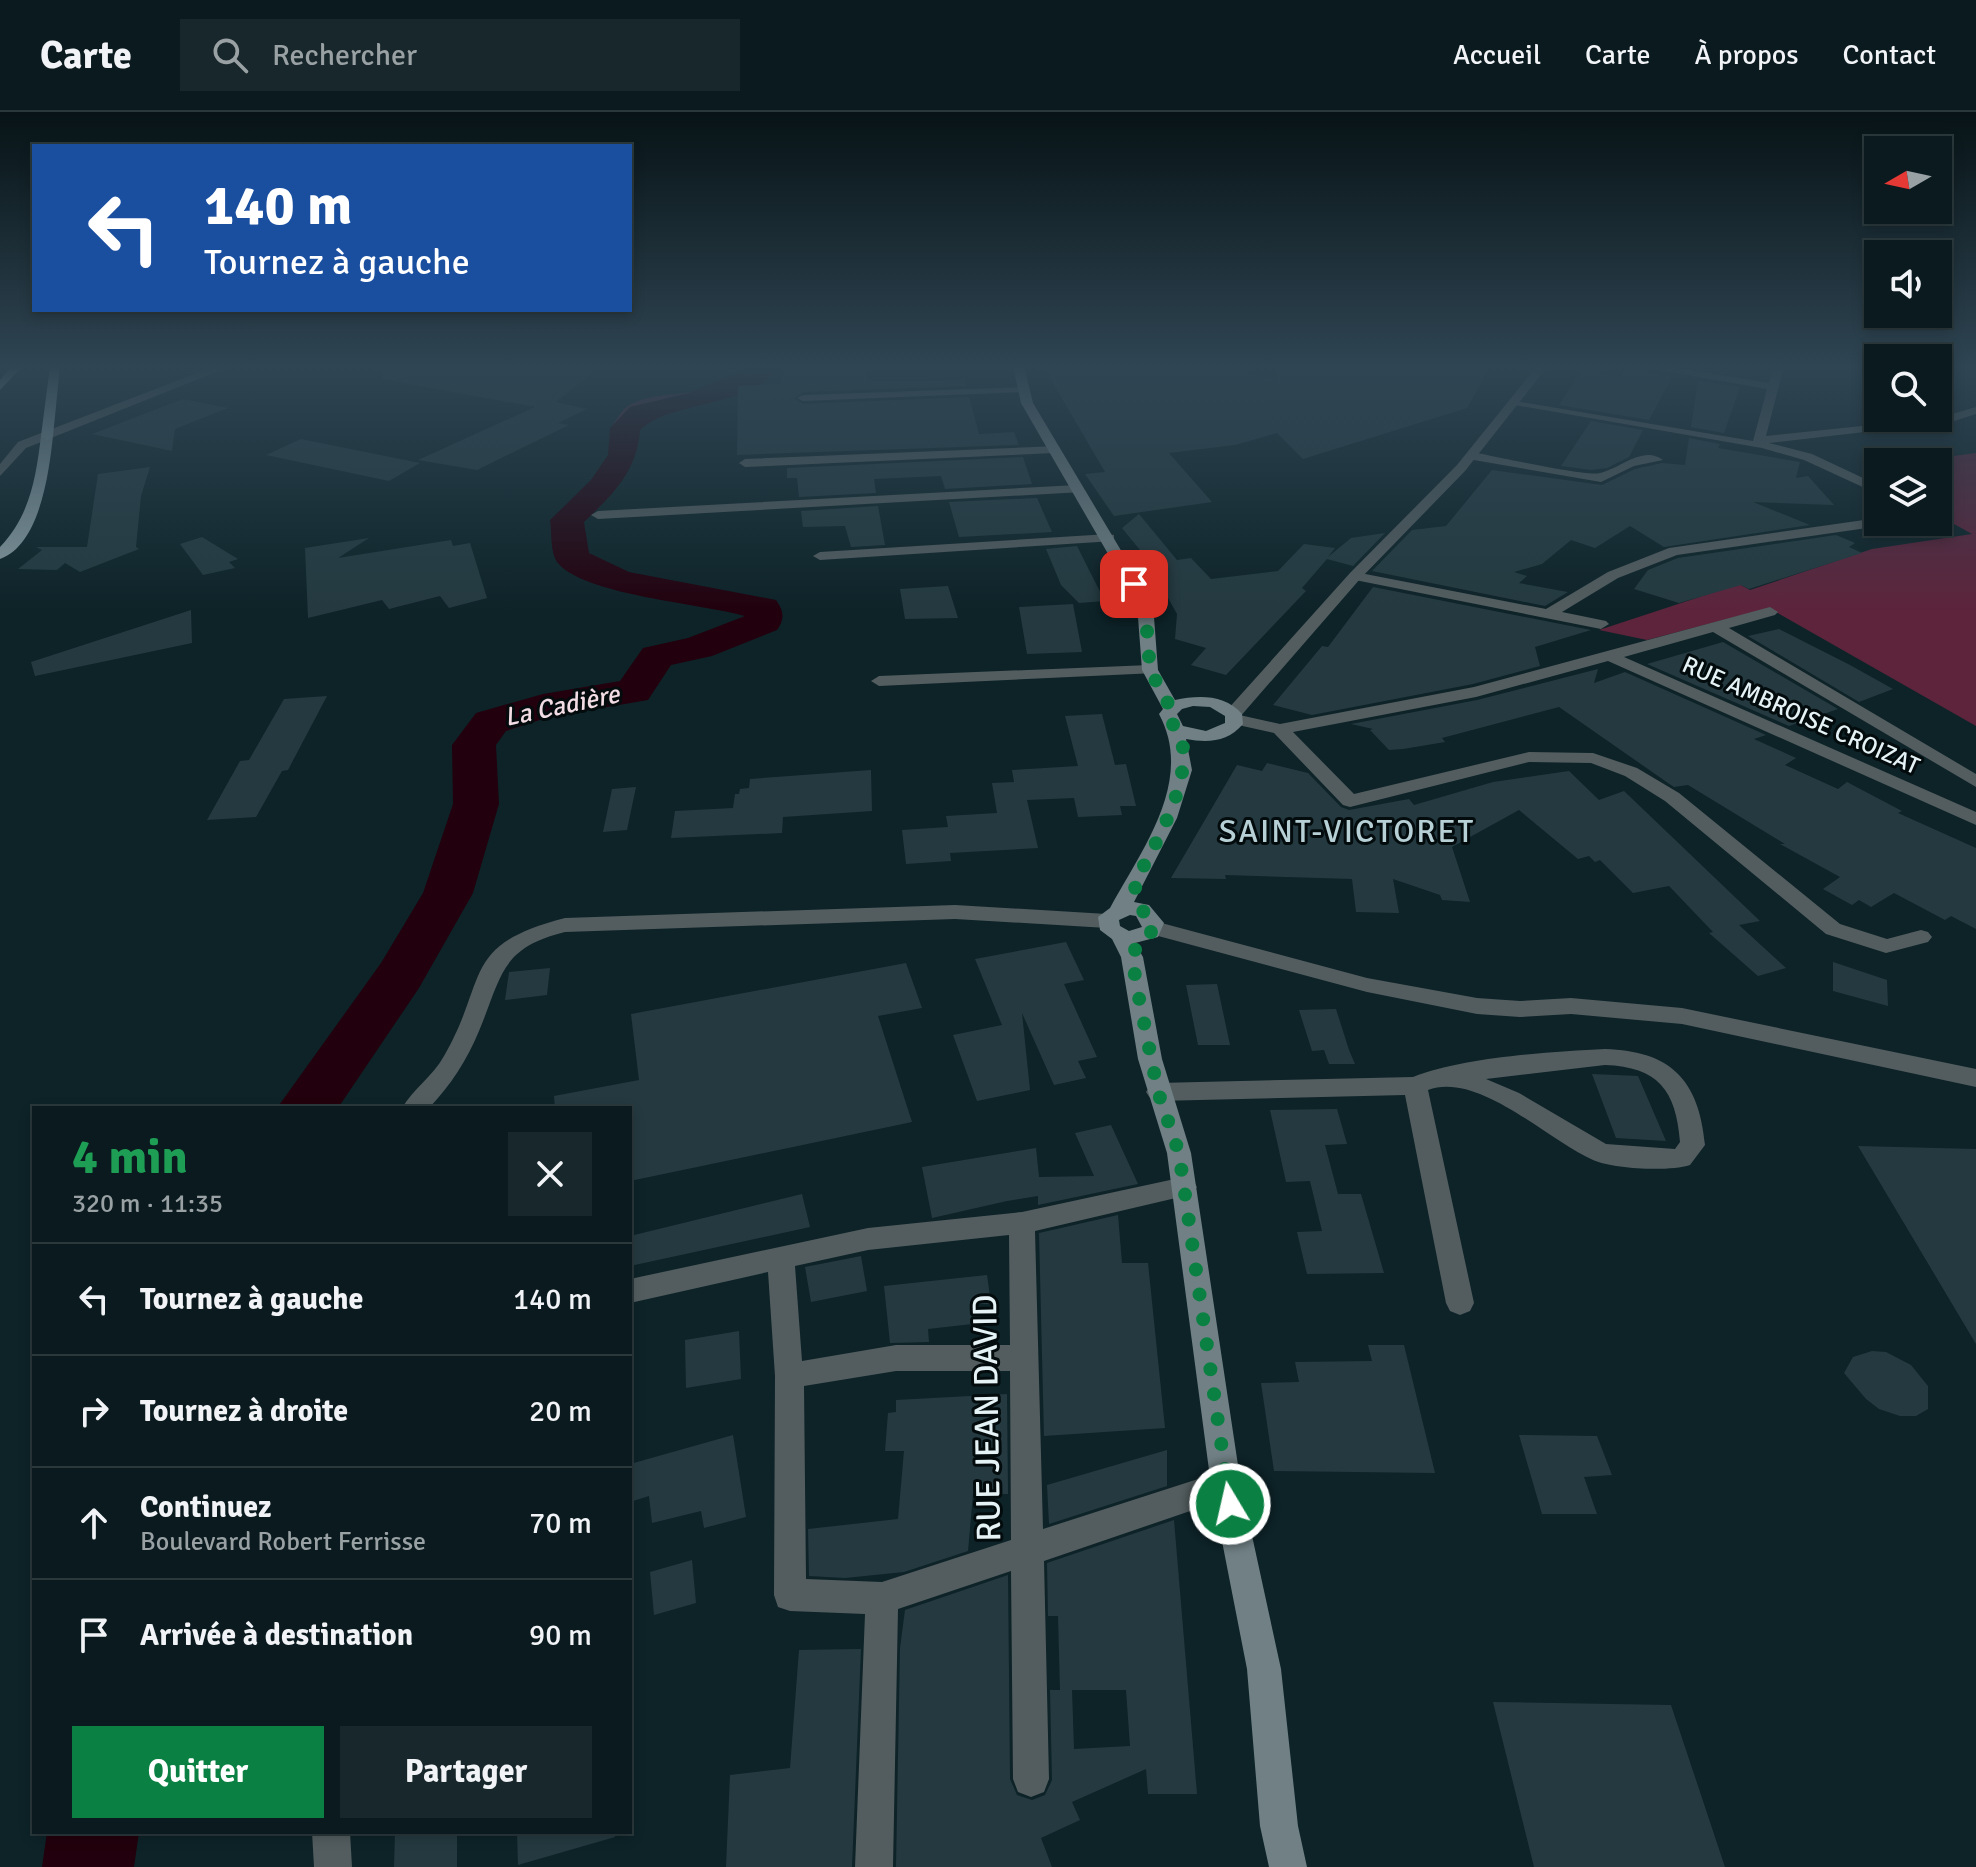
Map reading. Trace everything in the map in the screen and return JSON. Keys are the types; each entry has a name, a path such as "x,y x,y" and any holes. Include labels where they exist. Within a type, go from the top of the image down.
{"main road":[{"path":"0,555 29,522 36,506 45,448"},
{"path":"1054,449 1145,604 1154,676 1171,709 1168,719 1176,729 1183,770"},
{"path":"1154,676 1234,717 1230,729 1216,735 1195,735 1176,729"},
{"path":"1171,709 1202,701"},
{"path":"1216,735 1183,770 1168,818 1134,884 1131,929 1158,1092 1179,1153 1226,1485 1264,1669 1279,1826 1288,1867"}],"street":[{"path":"0,472 17,448"},
{"path":"1479,448 1355,576 1234,717 1280,729 1476,692 1770,612"},
{"path":"1776,448 1808,457 1864,483"},
{"path":"745,463 1054,449"},
{"path":"1472,456 1601,478 1631,462 1657,460"},
{"path":"598,515 1077,489"},
{"path":"1548,614 1613,575 1674,551 1864,524"},
{"path":"820,556 1109,538"},
{"path":"1355,576 1601,624"},
{"name":"RUE AMBROISE CROIZAT","path":"1714,626 1976,782"},
{"name":"RUE AMBROISE CROIZAT","path":"1607,655 1976,819"},
{"path":"885,683 1154,676"},
{"path":"1202,701 1255,690"},
{"path":"1280,729 1350,801 1529,757 1593,758 1631,772 1672,797 1833,929 1886,946 1921,937"},
{"path":"416,1106 434,1089 458,1053 492,962 513,943 537,930 565,925 955,912 1131,929 1367,985 1477,1006 1520,1009 1571,1006 1682,1016 1976,1078"},
{"path":"1158,1092 1415,1086 1454,1076 1601,1058 1644,1060 1656,1066 1685,1105 1693,1145 1681,1158 1653,1159 1601,1153 1511,1099 1454,1076"},
{"path":"1415,1086 1460,1303"},
{"path":"632,1291 868,1239 1022,1223 1184,1187"},
{"name":"RUE JEAN DAVID","path":"1022,1223 1031,1779"},
{"path":"781,1257 789,1376 790,1595 882,1598 1226,1485"},
{"path":"789,1376 896,1358 1025,1358"},
{"path":"874,1867 882,1598"},
{"path":"331,1834 333,1867"}],"shaded area":[{"path":"1976,453 1976,726 1769,608 1647,640 1599,630 1739,584 1750,590 1872,549 1972,534 1952,523 1952,456"}],"building":[{"path":"282,448 345,448 420,463 389,481 266,455"},
{"path":"445,448 522,448 477,470 418,460"},
{"path":"737,448 937,448 737,455"},
{"path":"1091,448 1211,448 1169,453 1212,502 1114,516 1085,474 1105,472"},
{"path":"1292,448 1339,448 1303,459"},
{"path":"1573,448 1634,448 1629,457 1607,468 1591,470 1561,466"},
{"path":"1688,448 1718,448 1800,462 1796,478 1808,476 1834,505 1753,502 1810,525 1664,547 1630,526 1595,548 1571,540 1542,564 1514,572 1527,576 1519,583 1568,592 1545,606 1372,571 1412,530 1446,526 1492,470 1602,485 1635,469 1662,463 1685,465"},
{"path":"1023,457 1032,484 945,489 941,476 874,479 876,493 799,497 797,478 787,478 787,468"},
{"path":"150,467 141,496 136,547 139,549 80,572 65,563 57,570 18,569 42,550 36,547 87,547 98,474"},
{"path":"1037,498 1052,532 959,537 949,502"},
{"path":"878,506 885,545 851,547 845,526 803,527 801,511"},
{"path":"1139,514 1177,560 1191,558 1211,579 1278,571 1304,544 1335,548 1328,557 1351,538 1385,533 1353,566 1327,559 1302,588 1306,591 1226,675 1191,665 1206,648 1175,639 1177,614 1159,582 1162,577 1122,528"},
{"path":"1836,535 1855,543 1849,547 1862,553 1749,589 1741,585 1679,603 1634,589 1648,570 1678,558"},
{"path":"202,537 238,559 229,562 235,568 203,575 180,544"},
{"path":"369,538 338,558 451,540 453,546 470,543 487,598 449,608 440,596 389,609 382,600 308,618 305,548"},
{"path":"1077,546 1105,601 1079,603 1061,585 1046,549"},
{"path":"948,586 958,618 905,619 900,589"},
{"path":"1373,587 1591,630 1535,647 1540,666 1473,684 1312,715 1273,705 1322,646 1328,647"},
{"path":"1073,604 1082,652 1027,654 1019,607"},
{"path":"191,610 192,643 35,676 31,662"},
{"path":"1779,629 1893,689 1859,702 1748,636"},
{"path":"1723,642 1838,709 1789,726 1647,664"},
{"path":"1598,669 1594,683 1625,672 1766,735 1754,739 1796,758 1785,765 1838,789 1847,782 1902,811 1898,813 1976,848 1976,929 1951,916 1945,920 1894,893 1871,907 1859,900 1852,905 1823,889 1840,877 1780,844 1785,844 1688,785 1674,787 1559,707 1442,738 1445,742 1403,749 1389,750 1370,730 1373,729 1351,724 1477,700"},
{"path":"327,696 288,770 282,771 256,817 207,820 240,761 249,760 284,699"},
{"path":"1102,714 1115,765 1126,764 1136,806 1120,806 1122,815 1078,817 1074,798 1027,800 1038,848 950,853 951,861 906,864 902,830 948,827 946,816 997,813 992,783 1014,782 1012,770 1078,766 1065,716"},
{"path":"1267,763 1308,773 1341,807 1349,810 1409,799 1414,805 1493,782 1569,771 1599,800 1624,791 1760,921 1739,925 1786,968 1758,976 1709,933 1713,932 1669,886 1633,893 1600,860 1595,862 1589,856 1578,859 1519,810 1452,847 1470,902 1442,900 1440,895 1393,879 1399,913 1356,912 1352,879 1225,875 1226,879 1171,878 1237,765 1262,771"},
{"path":"871,770 872,811 783,817 782,833 671,838 675,811 733,808 735,794 739,794 740,789 749,788 750,779"},
{"path":"636,787 627,830 603,832 612,789"},
{"path":"1066,942 1084,980 1064,984 1097,1057 1078,1061 1086,1078 1054,1085 1022,1013 1030,1090 977,1101 953,1035 1002,1025 975,959"},
{"path":"1833,962 1887,980 1888,1006 1833,991"},
{"path":"906,963 922,1008 878,1016 912,1122 632,1181 632,1106 555,1106 554,1096 639,1080 631,1014"},
{"path":"550,968 547,995 505,1000 509,972"},
{"path":"1217,984 1230,1045 1198,1045 1186,985"},
{"path":"1336,1009 1355,1064 1329,1064 1324,1050 1312,1051 1299,1010"},
{"path":"1592,1074 1638,1076 1666,1141 1616,1138"},
{"path":"1337,1109 1347,1144 1325,1145 1338,1194 1361,1194 1384,1273 1307,1274 1297,1232 1322,1231 1310,1181 1286,1182 1270,1110"},
{"path":"1111,1125 1138,1184 1038,1205 1038,1196 1007,1201 932,1218 922,1167 1036,1148 1039,1177 1094,1176 1075,1133"},
{"path":"1858,1146 1976,1149 1976,1344"},
{"path":"802,1194 810,1227 632,1266 632,1236"},
{"path":"1118,1215 1122,1263 1148,1263 1165,1428 1044,1436 1039,1233"},
{"path":"861,1256 867,1291 811,1302 805,1267"},
{"path":"987,1275 991,1304 978,1304 981,1323 928,1329 929,1342 890,1343 884,1286"},
{"path":"739,1331 741,1379 686,1388 685,1340"},
{"path":"1368,1345 1404,1345 1435,1473 1274,1471 1261,1383 1299,1382 1295,1362 1372,1361"},
{"path":"1872,1351 1886,1352 1911,1365 1928,1386 1928,1409 1916,1416 1900,1416 1879,1409 1866,1399 1844,1373 1853,1357"},
{"path":"1007,1394 1008,1494 973,1494 968,1551 904,1572 845,1578 809,1576 808,1529 898,1519 904,1451 885,1451 888,1413 896,1412 896,1400"},
{"path":"733,1435 746,1517 704,1528 701,1511 652,1523 649,1496 632,1501 632,1463"},
{"path":"1519,1435 1597,1436 1612,1475 1584,1477 1597,1514 1542,1514"},
{"path":"1167,1450 1167,1486 1049,1524 1047,1485"},
{"path":"1174,1520 1197,1794 1148,1794 1146,1769 1072,1802 1080,1820 1041,1838 1052,1867 896,1867 900,1648 905,1610 1008,1575 1010,1779 1017,1795 1032,1800 1045,1795 1052,1780 1050,1690 1060,1690 1058,1616 1048,1616 1047,1563","holes":["1072,1690 1126,1690 1130,1746 1074,1749"]},
{"path":"692,1560 696,1603 654,1615 650,1572"},
{"path":"861,1649 852,1867 726,1867 730,1775 790,1768 799,1650"},
{"path":"1493,1702 1671,1705 1725,1867 1534,1867"},
{"path":"395,1834 457,1834 457,1867 394,1867"},
{"path":"517,1834 614,1834 615,1837 518,1865"}],"waterway":[{"name":"La Cadière","path":"308,1106 400,975 448,893 476,804 474,745 491,722 543,706 634,691 657,656 698,648 764,622 763,608 619,581 572,558 567,520 602,487 623,455 624,448"},
{"name":"La Cadière","path":"88,1867 93,1834"}],"district":[{"name":"SAINT-VICTORET","path":"1347,831"}],"route":[{"path":"1134,584 1145,604 1150,670 1171,709 1168,719 1176,729 1183,770 1168,818 1134,884 1142,910 1152,918 1154,928 1140,938 1132,957 1150,1059 1179,1153 1230,1504"}]}
